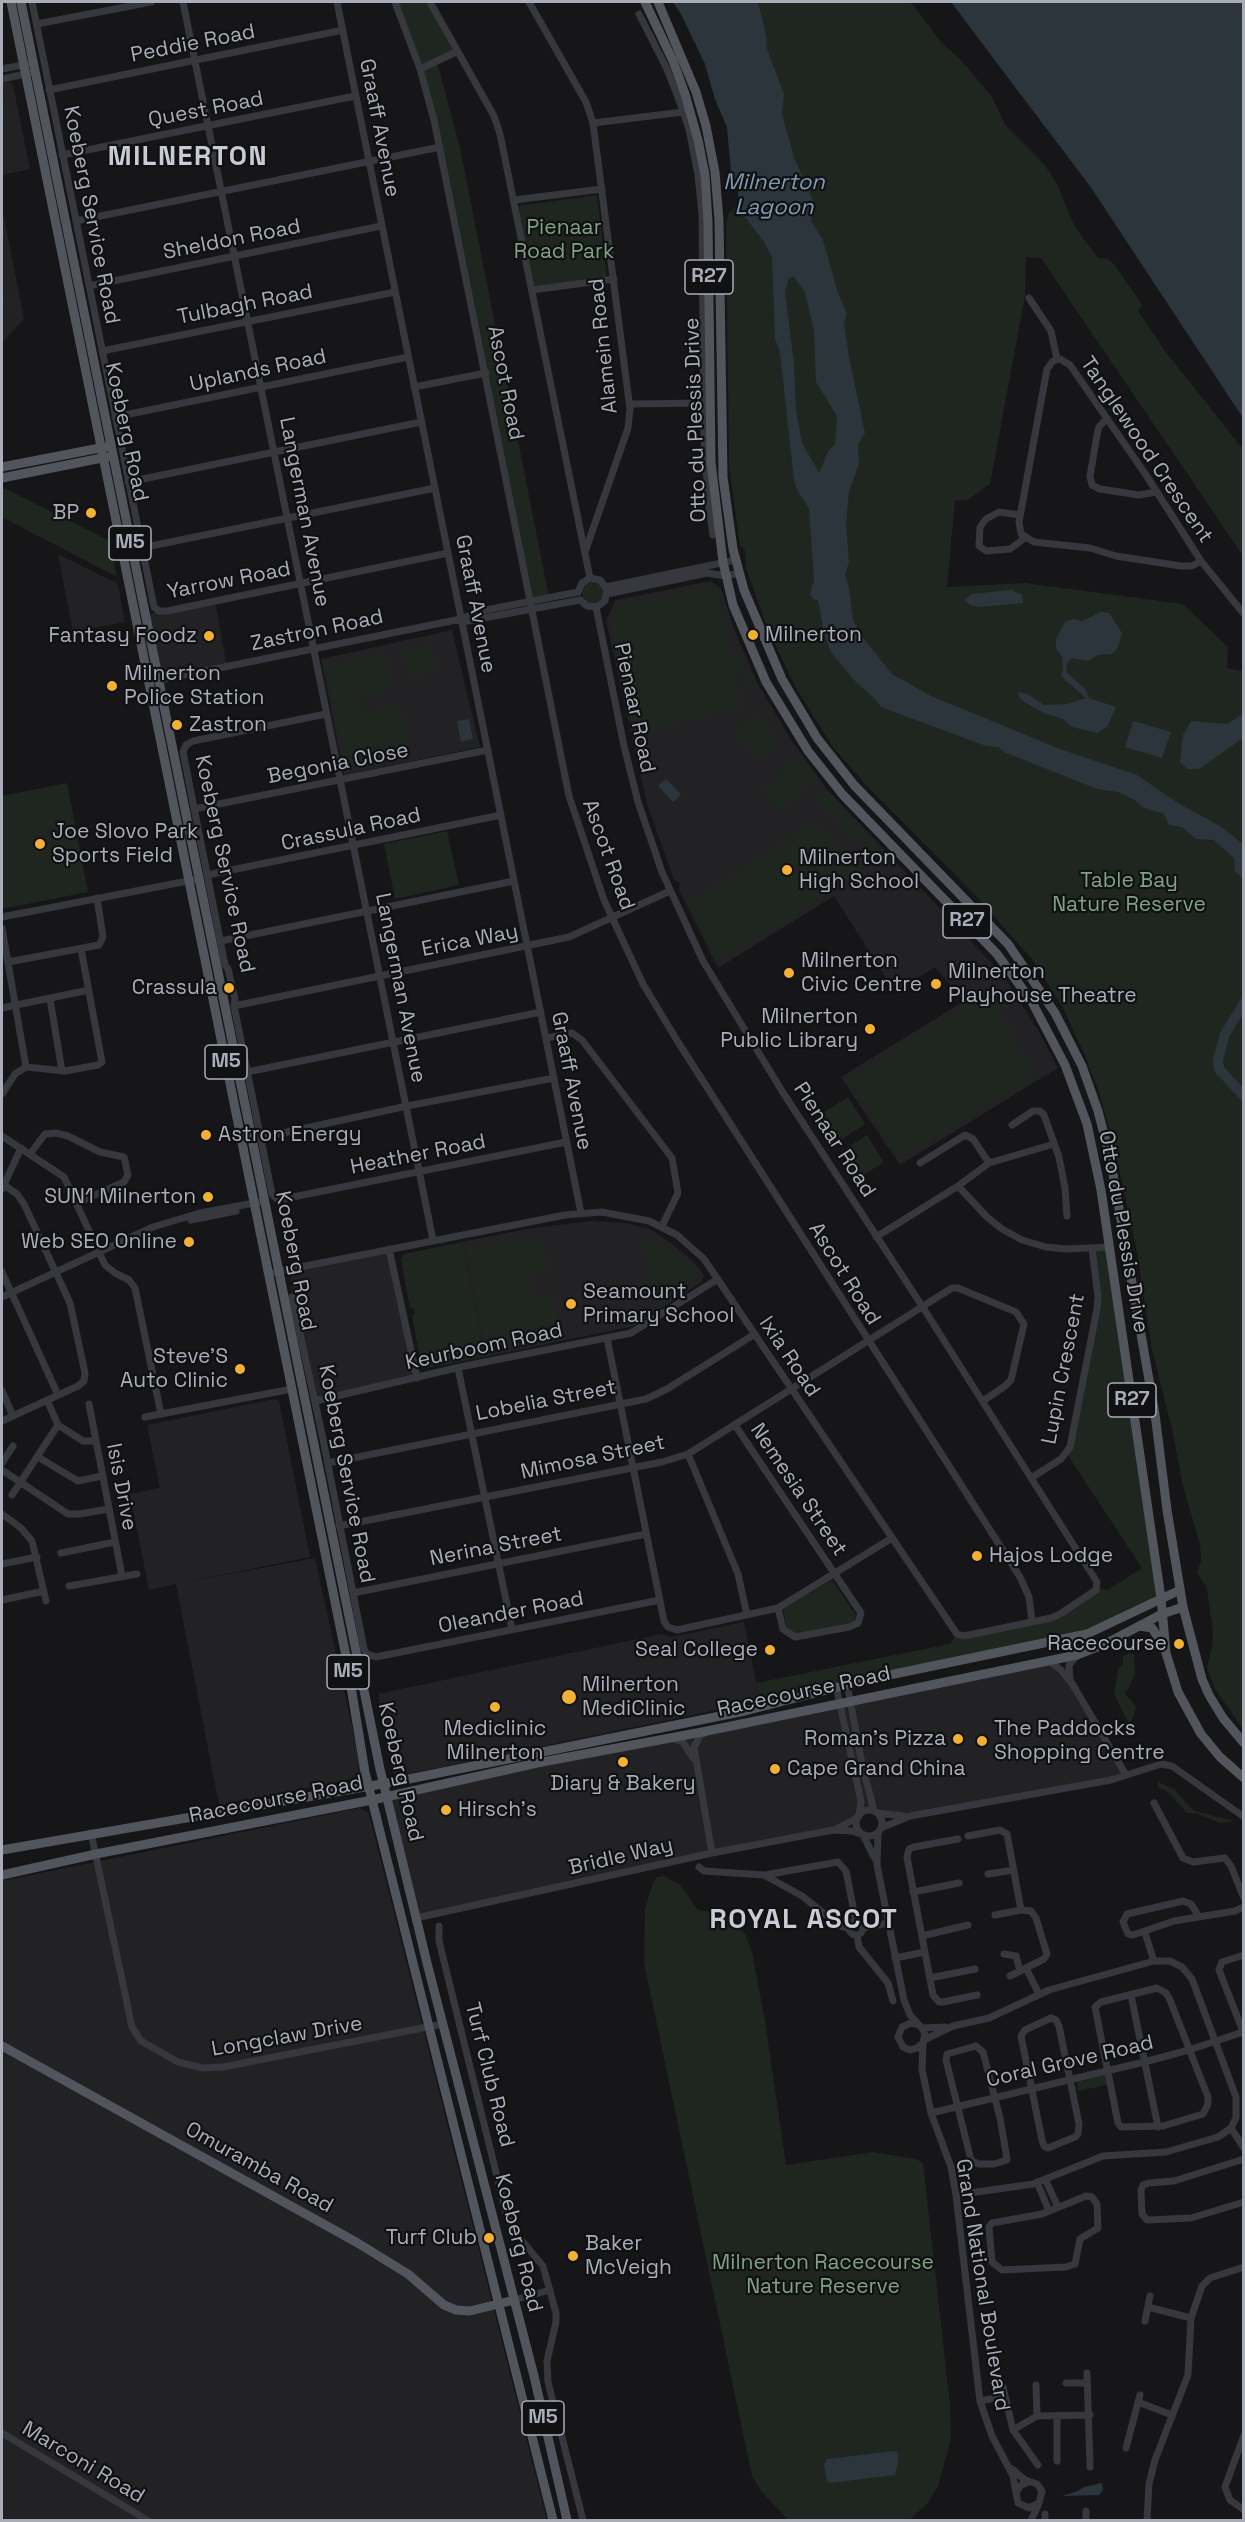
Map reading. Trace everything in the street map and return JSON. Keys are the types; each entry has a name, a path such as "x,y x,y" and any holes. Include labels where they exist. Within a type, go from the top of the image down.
{"main road":[{"name":"Koeberg Road","path":"11,2 29,68 105,447 149,682 346,1656 355,1723 368,1786 552,2520"},
{"name":"Koeberg Road","path":"21,2 29,68"},
{"name":"Otto du Plessis Drive","path":"645,2 682,85 698,140 705,175 708,222 711,462 723,562 733,605 755,659 778,705 808,751 857,809 987,942 1012,973 1042,1019 1065,1065 1087,1124 1096,1163 1161,1598 1166,1653 1178,1692 1190,1717 1220,1757 1244,1778"},
{"name":"Otto du Plessis Drive","path":"658,2 696,92 706,126 715,172 719,220 722,449 727,509 739,573 773,660 813,732 854,785 1008,944 1051,1005 1082,1066 1098,1111 1110,1156 1155,1414 1167,1510 1183,1607 1205,1687 1223,1718 1244,1743"},
{"path":"2,467 105,447"},
{"name":"Koeberg Road","path":"107,457 203,877 265,1203 383,1784 514,2300 567,2520"},
{"path":"2,478 107,457"},
{"name":"Racecourse Road","path":"2,1850 383,1784 745,1711 836,1686 1087,1634 1180,1590"},
{"name":"Racecourse Road","path":"2,1875 96,1854 372,1800 537,1763 708,1731 1077,1655 1162,1614 1183,1607"},
{"path":"1138,1626 1149,1627 1153,1630 1166,1653"},
{"name":"Omuramba Road","path":"2,2046 356,2242 408,2274 444,2305 466,2312 514,2300"}],"street":[{"name":"Koeberg Service Road","path":"32,2 152,603 157,610"},
{"path":"37,24 151,2"},
{"name":"Langerman Avenue","path":"183,2 263,387 326,714 433,1240"},
{"name":"Graaff Avenue","path":"337,2 581,1213"},
{"name":"Ascot Road","path":"396,2 420,69 440,147 569,796 596,878 612,918 657,1007 867,1341 1020,1577 1029,1597 1032,1622"},
{"path":"430,2 498,125 590,578"},
{"name":"Alamein Road","path":"529,2 586,102 593,123 630,404 628,428 585,553"},
{"path":"639,14 666,67 683,112 693,144 701,196 706,479 713,535"},
{"name":"Peddie Road","path":"50,90 343,30"},
{"path":"420,69 456,52"},
{"path":"2,69 29,68"},
{"path":"2,79 29,68"},
{"name":"Quest Road","path":"63,155 356,96"},
{"path":"593,123 683,112"},
{"path":"76,221 440,147"},
{"path":"514,200 602,189"},
{"name":"Sheldon Road","path":"88,286 381,226"},
{"path":"532,290 614,279"},
{"name":"Tulbagh Road","path":"102,351 395,292"},
{"path":"1029,298 1051,331 1057,359"},
{"name":"Uplands Road","path":"115,417 408,357"},
{"name":"Tanglewood Crescent","path":"1057,359 1067,362 1107,418 1201,561 1192,566 1181,566 1116,556 1090,548 1034,542 1025,538 1020,530 1020,515 1047,369 1050,363 1057,359"},
{"path":"414,387 486,373"},
{"path":"630,404 704,403"},
{"path":"1107,418 1099,429 1090,476 1092,485 1100,489 1139,495 1156,492"},
{"path":"128,482 421,422"},
{"path":"141,548 435,488"},
{"path":"1020,515 999,512 986,519 980,527 979,546 986,551 1010,549 1025,538"},
{"path":"579,523 594,526"},
{"name":"Yarrow Road","path":"157,610 167,612 448,554"},
{"path":"607,590 736,560"},
{"path":"1201,561 1244,614"},
{"path":"678,575 707,573 726,576 739,573"},
{"path":"590,578 600,580 607,590 604,602 596,607 587,606 579,596 582,583 590,578"},
{"path":"460,619 531,601 579,596"},
{"path":"460,619 532,609 579,596"},
{"name":"Pienaar Road","path":"596,607 624,746 638,802 670,891 717,986 983,1401 1097,1582 1097,1588"},
{"name":"Zastron Road","path":"149,682 460,619"},
{"name":"Koeberg Service Road","path":"277,1198 271,1192 234,1006 235,999 203,877 194,809 183,754 185,746 193,741 326,714"},
{"name":"Begonia Close","path":"194,809 488,750"},
{"name":"Crassula Road","path":"2,917 189,881 501,815"},
{"path":"221,941 514,881"},
{"name":"Erica Way","path":"234,1006 569,937 670,891"},
{"path":"8,962 97,946 103,940 97,898"},
{"path":"2,928 26,1066"},
{"path":"2,1093 15,1074 26,1066 62,1071 98,1065 102,1062 81,949"},
{"path":"2,1008 89,990"},
{"path":"50,999 62,1071"},
{"path":"247,1072 541,1012"},
{"path":"547,1038 572,1034 582,1040 672,1158 678,1193 662,1226"},
{"path":"260,1138 407,1106 554,1078"},
{"path":"1012,1125 1033,1111 1040,1111 1044,1115 1062,1171 1067,1216"},
{"path":"30,1154 45,1134 56,1132 100,1152 124,1157 128,1175 124,1182 78,1203"},
{"path":"920,1163 965,1135 973,1139 989,1164"},
{"path":"2,1136 64,1177 99,1252 110,1270 129,1280 135,1288 161,1414"},
{"name":"Heather Road","path":"277,1198 283,1199 419,1173 566,1142"},
{"path":"876,1236 958,1186 989,1164 1054,1144"},
{"path":"2,1421 78,1386 84,1381 84,1366 71,1308 24,1204 17,1194 3,1187 21,1148"},
{"path":"958,1186 987,1218 1022,1240 1046,1247 1110,1246"},
{"path":"2,1297 153,1227 265,1203"},
{"name":"Ixia Road","path":"268,1273 520,1222 581,1213 616,1213 649,1221 662,1226 686,1242 704,1259 959,1636 1032,1622 1060,1614 1086,1598 1097,1588"},
{"name":"Lupin Crescent","path":"1031,1478 1061,1459 1070,1447 1097,1309 1098,1297 1092,1248"},
{"path":"389,1249 417,1378"},
{"path":"2,1272 58,1395"},
{"name":"Keurboom Road","path":"315,1401 637,1330 718,1279"},
{"name":"Mimosa Street","path":"339,1526 632,1468 688,1454 949,1289 958,1288 1016,1311 1023,1319 1024,1332 1011,1380 983,1401"},
{"name":"Koeberg Service Road","path":"292,1297 328,1462 364,1649 369,1656"},
{"name":"Lobelia Street","path":"328,1462 657,1395 755,1334"},
{"path":"607,1338 664,1621 670,1629 676,1630 778,1608 892,1538"},
{"path":"458,1368 512,1629"},
{"path":"146,1418 292,1389"},
{"path":"2,1390 13,1416"},
{"path":"47,1400 58,1425 83,1441 96,1442"},
{"name":"Isis Drive","path":"89,1404 122,1576"},
{"path":"12,1495 58,1425"},
{"name":"Nemesia Street","path":"735,1425 861,1613 858,1623 795,1636 783,1629 778,1608"},
{"path":"2,1463 13,1446"},
{"path":"688,1454 738,1574 747,1615"},
{"path":"38,1456 78,1481 102,1476"},
{"path":"2,1470 72,1515 109,1509"},
{"path":"2,1514 27,1534 32,1541 46,1602"},
{"name":"Nerina Street","path":"353,1593 646,1534"},
{"path":"61,1553 115,1542"},
{"path":"2,1564 37,1557"},
{"path":"69,1586 137,1574"},
{"path":"2,1600 44,1591"},
{"name":"Oleander Road","path":"369,1656 376,1657 660,1600"},
{"path":"1072,1685 1068,1670 1077,1655"},
{"path":"1049,1661 1061,1670 1072,1685 1126,1775"},
{"path":"847,1684 875,1812 882,1820 877,1864 904,2000 910,2015 920,2026 923,2042"},
{"path":"836,1686 861,1801 856,1826 877,1864"},
{"path":"708,1731 696,1741 694,1747 712,1854"},
{"path":"671,1738 682,1742 695,1760"},
{"path":"862,1834 871,1836 910,1816 1111,1780 1153,1765 1172,1766 1244,1817"},
{"path":"1154,1803 1183,1858 1193,1862 1225,1858 1231,1866 1244,1898"},
{"path":"858,1817 865,1811 910,1816"},
{"name":"Bridle Way","path":"833,1830 858,1817"},
{"name":"Bridle Way","path":"416,1918 833,1830 862,1834"},
{"path":"968,1836 1004,1832 1009,1838 1021,1910"},
{"name":"Longclaw Drive","path":"91,1833 132,2027 141,2041 178,2062 203,2068 223,2067 443,2024"},
{"path":"958,1839 909,1850 907,1857 933,1995 939,2002 977,1995"},
{"path":"699,1867 704,1871 764,1875 834,1862 843,1865 856,1922"},
{"path":"988,1874 1014,1870"},
{"path":"782,1872 784,1885"},
{"path":"764,1875 802,1896 837,1924 850,1929 853,1934 857,1935"},
{"path":"913,1892 959,1883"},
{"path":"1198,1915 1191,1904 1183,1901 1124,1917 1125,1929 1128,1934 1145,1933 1162,1924 1198,1915 1235,1911 1244,1907"},
{"path":"995,1915 1021,1910 1034,1914 1047,1954 1044,1959 1010,1976"},
{"path":"850,1929 851,1924 856,1922 861,1923 863,1928"},
{"path":"863,1928 888,1923"},
{"path":"922,1936 968,1925"},
{"name":"Turf Club Road","path":"439,1926 439,1941 507,2217 517,2235 543,2266 550,2290 556,2322 547,2361 548,2382 583,2520"},
{"path":"857,1935 862,1932 863,1928"},
{"path":"1145,1933 1154,1961"},
{"path":"857,1935 859,1947 888,1983 893,2001"},
{"path":"896,1958 925,1952"},
{"path":"1004,1954 1016,1956 1039,1994"},
{"path":"1243,2033 1219,1970 1222,1962 1244,1955"},
{"path":"902,2027 911,2023 920,2026 953,2026 989,2018 1039,1994 1154,1961 1170,1960 1187,1972 1192,1979 1236,2097 1238,2110 1231,2128 1218,2137 1166,2152 1103,2156 1037,2182 1011,2189 956,2195"},
{"path":"930,1978 975,1969"},
{"path":"1156,1989 1166,1994 1208,2097 1207,2110 1203,2114 1158,2127 1119,2126 1095,2007 1101,2002 1131,1995 1156,1989"},
{"path":"1131,1995 1158,2127"},
{"path":"904,2000 902,2027 898,2037 900,2044 906,2049 917,2048 923,2042 953,2026"},
{"path":"1051,2018 1056,2020 1069,2080 1079,2124 1078,2134 1048,2148 1044,2146 1042,2140 1031,2088 1021,2036 1025,2030 1051,2018"},
{"name":"Coral Grove Road","path":"931,2113 1144,2062 1243,2033"},
{"name":"Grand National Boulevard","path":"921,2069 923,2042"},
{"path":"979,2046 983,2052 994,2097 1007,2157 1003,2162 986,2165 970,2160 946,2056 979,2046"},
{"name":"Grand National Boulevard","path":"906,2049 912,2053 921,2069 931,2113 951,2168 981,2403 996,2446 1010,2467 1029,2481"},
{"path":"1231,2128 1244,2148"},
{"path":"1244,2159 1174,2181 1149,2183 1143,2185 1141,2190 1142,2214 1147,2220 1191,2218 1244,2202"},
{"path":"1045,2179 1058,2207"},
{"path":"1037,2182 1050,2211"},
{"path":"1086,2196 1092,2197 1097,2204 1098,2228 1080,2239 1075,2264 1066,2267 1002,2270 995,2266 992,2262 990,2224 1050,2211 1086,2196"},
{"path":"1147,2520 1149,2484 1188,2375 1191,2318 1205,2282 1218,2275 1244,2267"},
{"path":"514,2300 550,2290"},
{"path":"1145,2320 1150,2296"},
{"path":"1148,2307 1191,2318"},
{"path":"1087,2373 1090,2467"},
{"path":"1066,2383 1087,2383"},
{"path":"1036,2385 1037,2416"},
{"path":"1003,2386 1013,2430 1038,2465"},
{"path":"981,2403 1005,2397"},
{"path":"1126,2448 1139,2398 1172,2415"},
{"path":"1013,2430 1037,2416 1090,2415"},
{"path":"1057,2416 1057,2461"},
{"name":"Marconi Road","path":"2,2433 147,2520"},
{"path":"1244,2435 1225,2487 1230,2500 1244,2510"},
{"name":"Grand National Boulevard","path":"1010,2467 1016,2493"},
{"path":"1029,2481 1037,2484 1042,2491 1039,2504 1030,2520 1017,2500 1016,2493 1021,2485 1029,2481"},
{"path":"1021,2505 1029,2508 1039,2504"},
{"path":"1086,2511 1086,2520"}],"shaded area":[{"path":"10,82 13,85 30,169 2,175 2,83"},
{"path":"2,206 24,319 2,343"},
{"path":"58,554 118,584 125,622 73,632"},
{"name":"Milnerton High School","path":"711,581 721,588 734,629 758,684 790,738 826,788 1003,975 1039,1032 1058,1068 900,1165 841,1077 964,1001 935,967 895,992 834,896 718,968 679,890 680,883 674,880 647,804 606,620 616,600"},
{"path":"215,602 227,667 159,680 146,618 157,610"},
{"path":"452,630 480,747 344,775 321,659"},
{"name":"Seamount Primary School","path":"592,1221 625,1223 650,1229 692,1260 704,1275 702,1282 634,1326 485,1357 462,1242 526,1229"},
{"path":"389,1249 417,1378 315,1401 292,1297 290,1269"},
{"path":"275,1399 279,1401 310,1557 177,1584 315,1558 363,1777 219,1805 176,1584 149,1590 130,1494 160,1488 147,1425"},
{"name":"Milnerton MediClinic","path":"744,1622 760,1701 398,1776 392,1772 378,1694 661,1634 672,1637"},
{"path":"1049,1661 1061,1670 1126,1775 910,1816 865,1811 845,1826 416,1918 386,1796"},
{"path":"360,1808 369,1814 547,2520 2,2520 2,1881"}],"green space":[{"path":"395,2 430,2 456,52 437,62 460,148 549,597 531,601 428,94"},
{"name":"Table Bay Nature Reserve","path":"673,2 911,2 941,42 961,60 992,97 1005,125 1044,164 1057,184 1073,223 1082,237 1098,258 1107,259 1114,264 1142,305 1138,311 1168,355 1243,449 1243,556 1041,258 1026,257 1025,296 990,484 968,500 955,501 947,587 1025,583 1183,604 1228,647 1227,668 1243,671 1243,1729 1215,1689 1207,1667 1213,1632 1207,1589 1197,1572 1201,1561 1200,1545 1182,1482 1173,1433 1152,1350 1137,1253 1114,1144 1084,1053 1062,1006 1031,958 974,894 868,787 832,746 796,688 769,632 746,568 745,551 740,545 729,466 726,225 728,214 738,204 738,191 731,171 727,127 715,99 705,64"},
{"path":"6,91 12,123 2,125 2,92"},
{"name":"Pienaar Road Park","path":"597,195 607,278 535,288 518,206"},
{"path":"2,290 15,303 2,317"},
{"path":"2,487 110,541 117,577 2,517"},
{"path":"593,582 601,585 604,593 601,601 593,604 585,601 582,593 585,585"},
{"path":"710,586 718,591 730,653 736,651 755,687 750,690 732,657 741,708 634,734 610,622 620,605"},
{"path":"431,644 437,671 409,677 403,650"},
{"path":"385,652 393,689 360,696 363,712 400,704 411,755 348,769 325,666"},
{"path":"756,713 768,727 746,748 734,734"},
{"path":"769,728 780,739 758,760 748,749"},
{"path":"796,758 817,780 806,790 786,768"},
{"path":"785,769 805,791 794,801 774,779"},
{"path":"773,780 793,802 782,812 762,790"},
{"name":"Joe Slovo Park Sports Field","path":"67,783 88,892 2,909 2,796"},
{"path":"825,790 847,811 837,821 815,799"},
{"path":"847,814 868,835 859,845 838,823"},
{"path":"809,825 824,828 864,873 719,961 687,904"},
{"path":"447,831 459,885 395,899 384,844"},
{"path":"870,838 889,858 880,867 861,847"},
{"path":"990,989 1035,1077 901,1158 846,1079"},
{"path":"848,1097 865,1124 838,1142 821,1114"},
{"path":"867,1135 884,1162 857,1179 840,1152"},
{"path":"647,1236 673,1250 699,1274 698,1279 656,1308 643,1240"},
{"path":"522,1238 542,1340 487,1352 467,1249"},
{"path":"542,1240 549,1272 532,1276 525,1244"},
{"path":"462,1242 485,1357 427,1368 421,1365 412,1315 415,1314 413,1308 410,1308 401,1259 404,1254"},
{"path":"1110,1247 1161,1598 1099,1629 745,1711 760,1701 756,1683 950,1644 957,1634 1050,1618 1097,1588 1108,1590 1142,1568 1067,1454 1097,1309 1092,1248"},
{"path":"553,1293 560,1325 543,1328 536,1297"},
{"path":"832,1580 856,1615 854,1622 797,1635 787,1629 783,1609"},
{"path":"1129,1653 1134,1654 1135,1673 1128,1690 1124,1692 1136,1707 1130,1727 1114,1694 1118,1669 1123,1664 1123,1657"},
{"path":"1158,1782 1174,1789 1194,1811 1235,1821 1220,1823 1196,1813 1187,1813 1167,1791 1158,1787"},
{"name":"Milnerton Racecourse Nature Reserve","path":"664,1876 679,1884 698,1910 724,1914 733,1919 746,1936 752,1952 765,2021 786,2165 873,2152 916,2159 923,2163 950,2405 951,2439 938,2486 928,2503 909,2520 788,2520 761,2491 752,2476 644,1963 645,1909 653,1882 657,1877"},
{"path":"1105,2075 1107,2085 1078,2091 1077,2082"}],"water":[{"name":"Milnerton Lagoon","path":"673,2 758,2 767,39 766,46 784,94 782,113 785,126 795,160 813,200 811,221 823,240 838,293 847,314 844,323 849,357 865,433 858,444 859,464 849,491 846,524 849,562 845,575 853,620 863,638 892,674 931,696 1060,749 1137,775 1178,803 1220,826 1243,844 1243,879 1235,871 1234,858 1214,840 1196,839 1182,827 1169,825 1164,814 1142,807 1135,800 1118,792 1097,789 1004,752 999,747 986,746 881,707 853,679 831,652 824,633 818,600 813,599 810,594 814,580 809,508 797,490 794,480 780,352 775,339 772,257 764,242 739,209 738,191 731,171 727,127 715,99 705,64","holes":["793,276 805,292 814,331 816,382 837,416 835,444 829,450 819,473 802,443 796,411 794,364 785,292 789,278"]},
{"path":"951,2 1243,2 1243,418 1092,189"},
{"path":"1011,590 1022,595 1023,603 981,607 970,605 965,600 971,594"},
{"path":"1101,612 1109,613 1122,633 1118,647 1112,654 1098,655 1088,661 1072,658 1066,664 1067,673 1085,689 1089,698 1116,707 1107,727 1097,733 1072,727 1063,719 1044,713 1024,702 1018,695 1020,692 1027,694 1044,705 1067,704 1086,698 1061,676 1062,657 1056,648 1056,639 1065,622 1073,619 1082,621"},
{"path":"1243,714 1243,738 1199,769 1187,769 1180,762 1183,735 1191,721 1227,724"},
{"path":"469,719 473,739 461,742 457,721"},
{"path":"1133,721 1171,732 1162,758 1125,747"},
{"path":"666,779 681,795 673,802 658,786"},
{"path":"895,2451 898,2453 898,2462 895,2475 830,2483 827,2481 824,2464 827,2459"},
{"path":"1102,2483 1103,2490 1099,2495 1062,2496 1084,2487"}],"waterway":[{"path":"1244,1003 1225,1034 1218,1060 1219,1069 1244,1096"}],"place":[{"name":"BP","path":"91,513"},
{"name":"Milnerton","path":"753,635"},
{"name":"Fantasy Foodz","path":"209,636"},
{"name":"Milnerton Police Station","path":"112,686"},
{"name":"Zastron","path":"177,725"},
{"name":"Joe Slovo Park Sports Field","path":"40,844"},
{"name":"Milnerton High School","path":"787,870"},
{"name":"Milnerton Civic Centre","path":"789,973"},
{"name":"Milnerton Playhouse Theatre","path":"936,984"},
{"name":"Crassula","path":"229,988"},
{"name":"Milnerton Public Library","path":"870,1029"},
{"name":"Astron Energy","path":"206,1135"},
{"name":"SUN1 Milnerton","path":"208,1197"},
{"name":"Web SEO Online","path":"189,1242"},
{"name":"Seamount Primary School","path":"571,1304"},
{"name":"Steve'S Auto Clinic","path":"240,1369"},
{"name":"Hajos Lodge","path":"977,1556"},
{"name":"Racecourse","path":"1179,1644"},
{"name":"Seal College","path":"770,1650"},
{"name":"Milnerton MediClinic","path":"569,1697"},
{"name":"Mediclinic Milnerton","path":"495,1707"},
{"name":"Roman's Pizza","path":"958,1739"},
{"name":"The Paddocks Shopping Centre","path":"982,1741"},
{"name":"Diary & Bakery","path":"623,1762"},
{"name":"Cape Grand China","path":"775,1769"},
{"name":"Hirsch's","path":"446,1810"},
{"name":"Turf Club","path":"489,2238"},
{"name":"Baker McVeigh","path":"573,2256"}],"district":[{"name":"MILNERTON","path":"188,158"},
{"name":"ROYAL ASCOT","path":"804,1921"}]}
